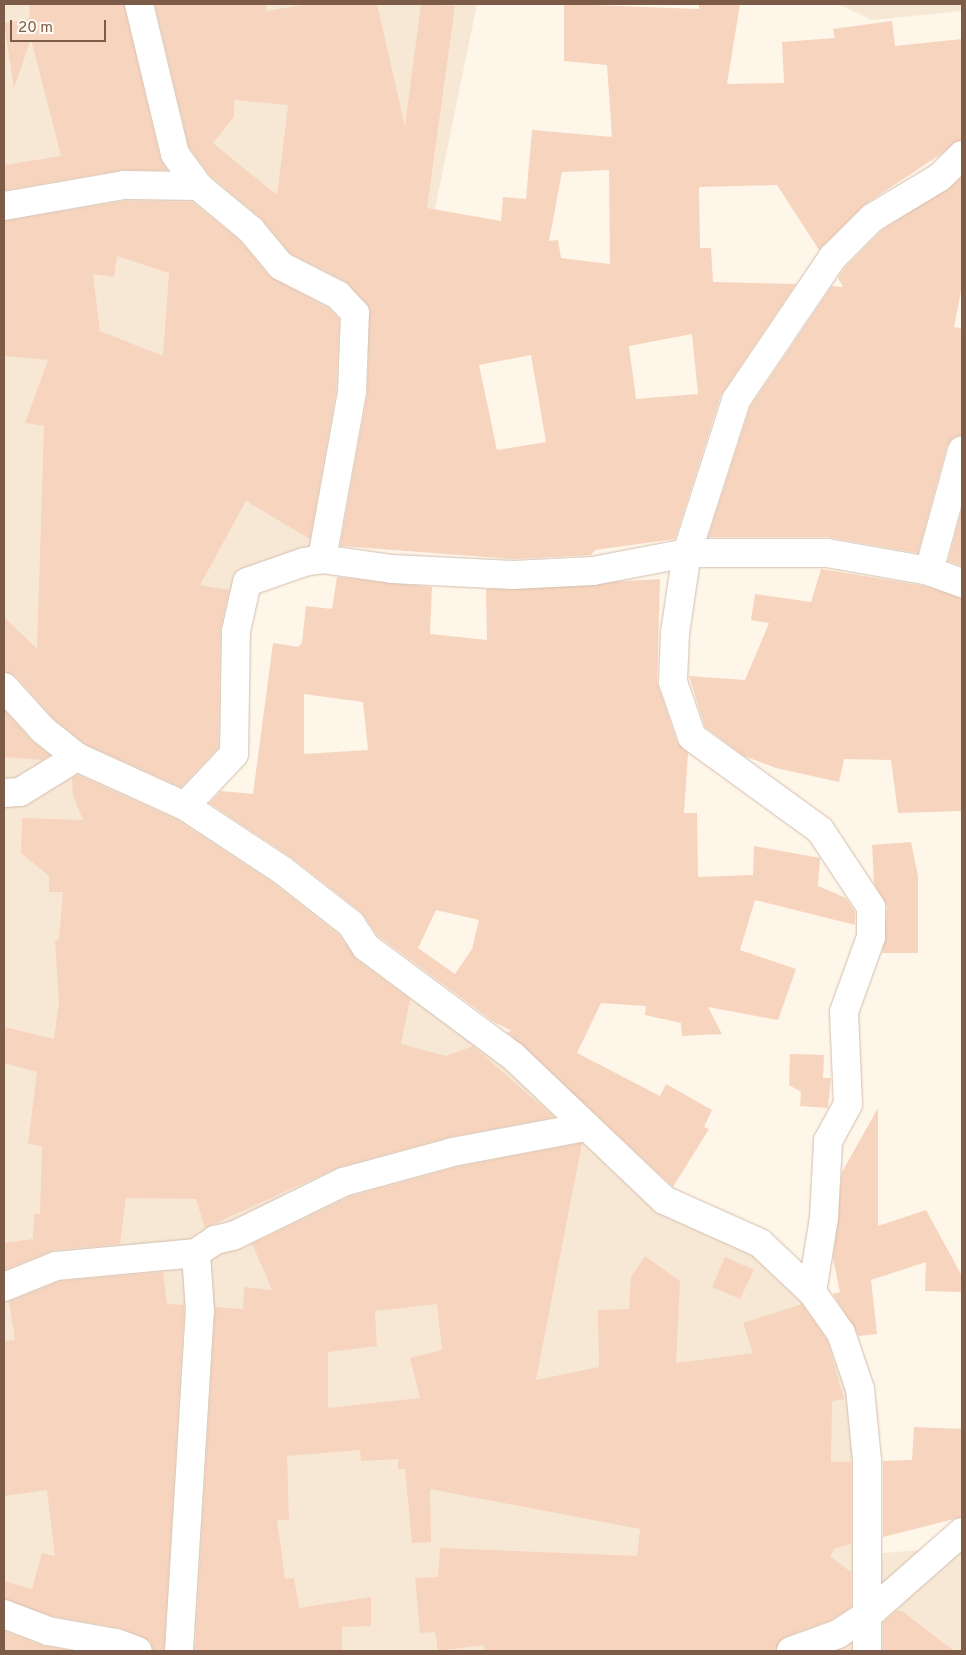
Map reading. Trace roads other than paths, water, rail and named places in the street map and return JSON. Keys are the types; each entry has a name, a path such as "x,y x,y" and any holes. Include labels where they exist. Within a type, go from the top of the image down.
{"street":[{"path":"139,4 166,129 175,154 198,186 251,230 281,266 338,295 355,313 352,392 322,559"},
{"path":"812,1292 824,1218 828,1141 848,1104 844,1012 871,937 872,907 820,830 692,737 673,682 675,633 687,553 736,400 833,257 872,218 940,177 962,155"},
{"path":"4,206 124,185 198,186"},
{"path":"929,571 962,450"},
{"path":"185,806 234,754 236,631 247,582 322,559 392,569 513,575 593,571 687,553 827,553 929,571 962,583"},
{"path":"4,687 43,730 78,757 185,806 266,859 344,918 366,947 513,1056 585,1127 664,1200 760,1243 812,1292 840,1333 860,1389 867,1460 867,1651"},
{"path":"4,793 20,792 78,757"},
{"path":"4,1287 56,1266 196,1253 215,1240 233,1236 343,1182 453,1152 585,1127"},
{"path":"179,1651 200,1312 196,1253"},
{"path":"791,1651 838,1634 868,1614 962,1532"},
{"path":"4,1614 48,1631 116,1642 138,1651"}]}
